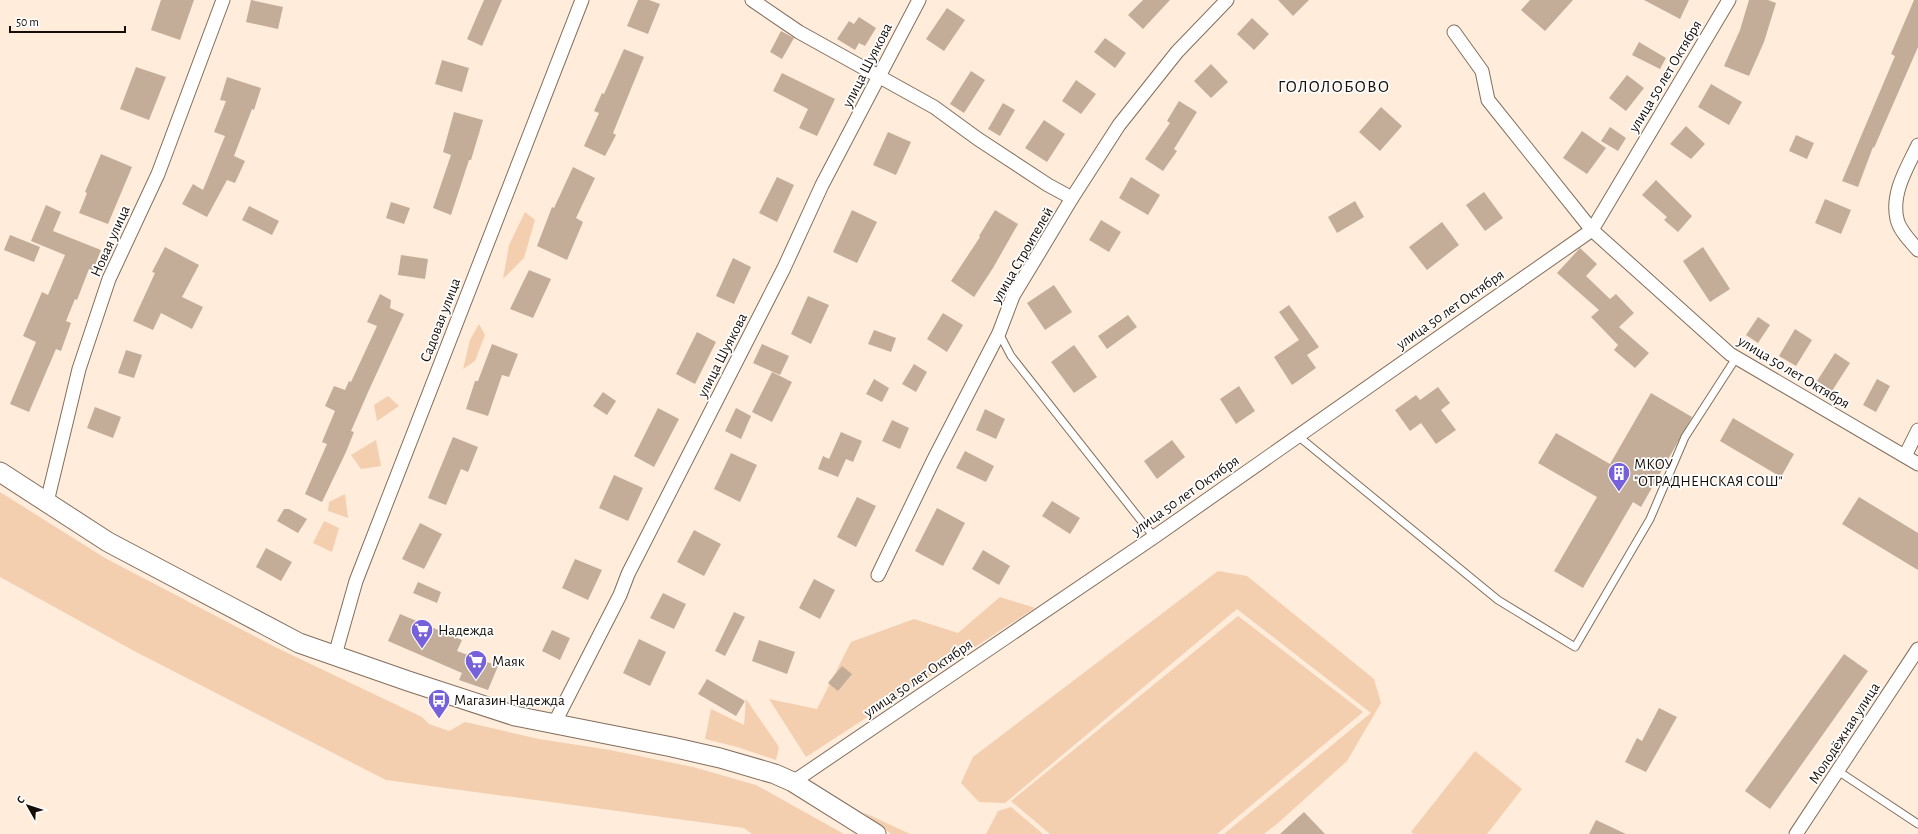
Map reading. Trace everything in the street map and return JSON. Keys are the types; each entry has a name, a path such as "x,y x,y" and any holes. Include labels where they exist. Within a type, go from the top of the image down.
{"street":[{"name":"Новая улица","path":"47,502 79,369 110,279 158,174 223,0"},
{"name":"Садовая улица","path":"335,655 356,581 582,0"},
{"path":"752,0 799,32 934,107 1048,185 1072,198"},
{"name":"улица Шуякова","path":"554,724 620,595 628,574 784,268 822,185 919,0"},
{"name":"улица Строителей","path":"878,575 933,461 999,333 1013,296 1072,198 1124,119 1177,52 1227,0"},
{"name":"улица 50 лет Октября","path":"793,782 1154,537 1592,230 1729,0"},
{"name":"улица 50 лет Октября","path":"1454,32 1482,71 1488,100 1592,230 1736,358 1918,464"},
{"path":"1918,145 1896,197 1897,220 1909,241 1918,250"},
{"path":"1905,456 1918,430"},
{"path":"0,472 108,542 300,643 408,682 515,716 720,758 775,774 793,782 876,834"},
{"name":"Молодёжная улица","path":"1796,834 1918,649"}],"lane":[{"path":"999,333 1011,356 1154,537"},
{"path":"1298,436 1498,600 1575,647 1650,519 1685,437 1736,358"},
{"path":"1838,771 1918,824"}],"shaded area":[{"path":"525,212 535,220 524,258 503,279 509,245"},
{"path":"479,324 485,335 475,361 463,369 470,340"},
{"path":"388,396 399,406 377,421 374,405"},
{"path":"376,440 381,466 361,469 351,455"},
{"path":"0,492 105,558 275,647 422,717 429,724 449,731 465,722 539,739 610,750 693,767 756,785 844,834 752,834 744,828 386,780 136,652 0,577"},
{"path":"345,494 348,518 328,511 329,502"},
{"path":"324,521 339,528 332,552 313,543"},
{"path":"1218,571 1247,576 1374,679 1381,703 1347,761 1278,823 1264,834 1224,834 1371,713 1237,609 1005,803 979,802 961,783 973,757"},
{"path":"1000,597 1035,608 806,757 769,699 817,709 851,642 914,619 958,633"},
{"path":"1238,616 1363,712 1217,834 1050,834 1011,801"},
{"path":"746,699 779,747 776,760 737,747 705,739 711,709 744,725"},
{"path":"1475,751 1522,789 1487,834 1414,834 1411,832"},
{"path":"1011,807 1043,834 986,834 998,811"},
{"path":"863,812 910,834 891,834"}],"building":[{"path":"161,0 194,0 180,40 151,30"},
{"path":"251,0 283,7 278,29 246,22"},
{"path":"484,0 502,0 482,46 467,39"},
{"path":"638,0 649,0 660,4 648,34 627,26"},
{"path":"1143,0 1170,0 1143,29 1128,15"},
{"path":"1278,0 1309,0 1293,16"},
{"path":"1530,0 1573,0 1545,31 1521,10"},
{"path":"1644,0 1689,0 1680,19"},
{"path":"1749,0 1768,0 1776,3 1764,42 1749,76 1724,66 1740,30"},
{"path":"1914,0 1918,0 1918,47 1874,148 1873,147 1858,187 1842,181 1895,56 1891,54"},
{"path":"947,8 965,20 944,51 926,39"},
{"path":"859,17 876,28 865,46 859,43 855,50 837,39 849,21 854,24"},
{"path":"1252,18 1269,34 1254,50 1237,34"},
{"path":"781,31 794,38 782,59 770,52"},
{"path":"1105,38 1126,53 1115,68 1094,52"},
{"path":"1639,42 1666,58 1660,69 1632,55"},
{"path":"624,49 644,57 613,133 616,135 605,156 584,146 599,113 594,111 602,93 604,94"},
{"path":"442,60 469,68 462,92 435,84"},
{"path":"1211,64 1228,82 1211,98 1194,81"},
{"path":"136,67 166,77 149,120 120,109"},
{"path":"971,71 985,80 964,113 950,104"},
{"path":"782,73 835,99 817,136 799,128 808,109 773,91"},
{"path":"1627,75 1644,88 1626,111 1609,98"},
{"path":"227,77 261,88 254,110 252,109 234,156 245,161 235,183 227,180 207,217 182,204 193,184 203,190 225,136 214,132 226,101 220,100"},
{"path":"1076,80 1096,94 1081,114 1062,101"},
{"path":"1711,84 1742,102 1729,125 1698,107"},
{"path":"1179,101 1197,112 1174,149 1177,151 1163,171 1145,159 1170,123 1167,121"},
{"path":"1003,103 1015,110 1000,136 988,129"},
{"path":"1381,107 1402,126 1380,151 1359,132"},
{"path":"454,112 483,120 471,160 469,160 451,215 433,208 451,155 443,152"},
{"path":"1044,120 1065,134 1047,162 1025,148"},
{"path":"1686,126 1705,144 1691,159 1670,144"},
{"path":"1610,127 1626,138 1618,151 1601,141"},
{"path":"1582,131 1606,148 1587,174 1563,158"},
{"path":"888,132 911,142 896,175 873,165"},
{"path":"1796,135 1814,143 1807,159 1789,151"},
{"path":"101,154 132,167 108,224 79,213 87,193 85,192"},
{"path":"573,167 595,178 576,218 583,222 567,260 537,246 552,207 554,208"},
{"path":"777,177 794,185 777,222 759,213"},
{"path":"1131,177 1160,195 1148,215 1119,198"},
{"path":"1656,180 1692,216 1678,232 1664,220 1667,217 1642,195"},
{"path":"1484,192 1503,218 1485,231 1466,205"},
{"path":"1825,199 1851,210 1841,234 1815,223"},
{"path":"1355,201 1364,217 1337,233 1328,217"},
{"path":"391,202 410,208 404,224 386,218"},
{"path":"46,205 61,212 53,231 101,250 93,270 89,269 77,300 75,299 66,321 71,323 61,351 56,349 29,412 10,404 36,342 23,336 42,292 48,295 65,255 31,241"},
{"path":"249,206 279,221 272,235 242,220"},
{"path":"852,210 877,222 857,263 833,252"},
{"path":"995,210 1018,224 993,268 974,297 951,281 980,237 979,236"},
{"path":"1101,220 1121,232 1109,252 1089,240"},
{"path":"1442,222 1459,245 1427,270 1409,247"},
{"path":"10,235 40,247 34,262 4,250"},
{"path":"165,247 199,265 182,297 203,307 192,329 161,313 153,330 133,321 155,273 152,272"},
{"path":"1703,247 1730,289 1710,302 1683,261"},
{"path":"1580,248 1597,264 1586,276 1610,299 1616,294 1634,313 1619,327 1649,353 1635,368 1614,350 1618,345 1591,317 1599,310 1557,273"},
{"path":"401,255 428,259 425,279 398,275"},
{"path":"733,258 751,267 734,304 716,296"},
{"path":"529,270 551,279 533,318 510,309"},
{"path":"1054,285 1072,312 1045,330 1027,303"},
{"path":"380,294 391,300 390,308 404,314 351,431 354,432 346,452 322,502 305,494 327,444 322,442 335,411 325,406 334,386 345,390 349,381 351,382 377,326 367,322"},
{"path":"808,296 829,305 811,344 791,334"},
{"path":"1289,305 1319,347 1307,355 1316,368 1292,385 1274,357 1299,340 1279,312"},
{"path":"943,313 963,325 947,352 927,339"},
{"path":"1128,315 1137,327 1107,349 1098,336"},
{"path":"1758,317 1770,325 1758,343 1746,335"},
{"path":"1795,329 1812,340 1796,366 1779,356"},
{"path":"874,330 896,338 891,352 868,344"},
{"path":"697,332 716,342 695,384 676,374"},
{"path":"492,344 518,354 509,377 502,375 488,416 466,409 475,381 478,381"},
{"path":"762,344 789,356 780,375 753,363"},
{"path":"1074,345 1097,377 1074,393 1051,362"},
{"path":"126,350 142,355 134,378 118,373"},
{"path":"1835,353 1850,363 1832,391 1817,381"},
{"path":"914,364 927,372 916,392 902,384"},
{"path":"772,372 792,382 772,422 752,412"},
{"path":"874,379 889,388 882,402 866,394"},
{"path":"1877,379 1890,386 1876,412 1863,405"},
{"path":"1239,386 1255,411 1236,424 1220,399"},
{"path":"1438,387 1450,403 1441,410 1456,430 1436,444 1421,423 1410,431 1395,410 1416,395 1420,400"},
{"path":"603,392 616,401 607,415 593,406"},
{"name":"МКОУ \"ОТРАДНЕНСКАЯ СОШ\"","path":"1651,393 1692,417 1641,507 1633,502 1583,588 1554,571 1597,497 1538,463 1556,433 1610,464"},
{"path":"95,407 121,417 113,438 87,428"},
{"path":"658,408 679,419 654,467 634,456"},
{"path":"736,408 751,416 741,439 725,431"},
{"path":"985,409 1005,419 996,439 976,430"},
{"path":"1733,418 1794,454 1781,477 1720,441"},
{"path":"892,420 909,428 900,449 882,441"},
{"path":"841,432 862,441 853,462 846,459 838,477 818,469 823,456 829,459"},
{"path":"453,437 478,447 468,472 461,469 446,505 428,498"},
{"path":"1172,440 1185,457 1157,479 1144,461"},
{"path":"965,451 994,466 986,482 956,468"},
{"path":"731,453 757,465 740,502 714,489"},
{"path":"614,475 643,488 628,521 599,508"},
{"path":"857,497 876,506 856,547 837,537"},
{"path":"1859,497 1918,533 1918,570 1842,524"},
{"path":"1052,501 1080,518 1070,534 1042,516"},
{"path":"937,508 965,523 943,566 915,551"},
{"path":"284,509 289,509 307,519 298,533 277,521"},
{"path":"420,523 442,534 424,569 402,559"},
{"path":"694,530 721,544 704,576 677,562"},
{"path":"266,548 292,562 281,581 256,567"},
{"path":"983,550 1010,566 999,585 972,569"},
{"path":"575,559 602,570 588,600 562,588"},
{"path":"814,579 835,590 820,619 799,608"},
{"path":"418,582 441,592 437,603 413,593"},
{"path":"663,593 686,604 674,629 650,618"},
{"path":"734,612 745,617 725,656 715,651"},
{"path":"400,614 462,640 457,651 498,666 488,690 459,680 462,673 388,641"},
{"path":"552,630 570,638 560,660 542,651"},
{"path":"639,639 666,652 650,686 623,673"},
{"path":"759,640 795,652 787,674 752,661"},
{"path":"1844,654 1868,671 1770,809 1745,791"},
{"path":"842,666 852,674 838,691 828,683"},
{"path":"707,679 745,701 736,716 698,694"},
{"path":"1659,708 1677,717 1646,772 1625,762 1637,738 1642,741"},
{"path":"1304,812 1325,834 1280,834"},
{"path":"1596,820 1626,834 1589,834"}],"place":[{"name":"МКОУ \"ОТРАДНЕНСКАЯ СОШ\"","path":"1619,492"},
{"name":"Надежда","path":"422,650"},
{"name":"Маяк","path":"476,680"},
{"name":"Магазин Надежда","path":"439,720"}],"district":[{"name":"ГОЛОЛОБОВО","path":"1334,86"}]}
